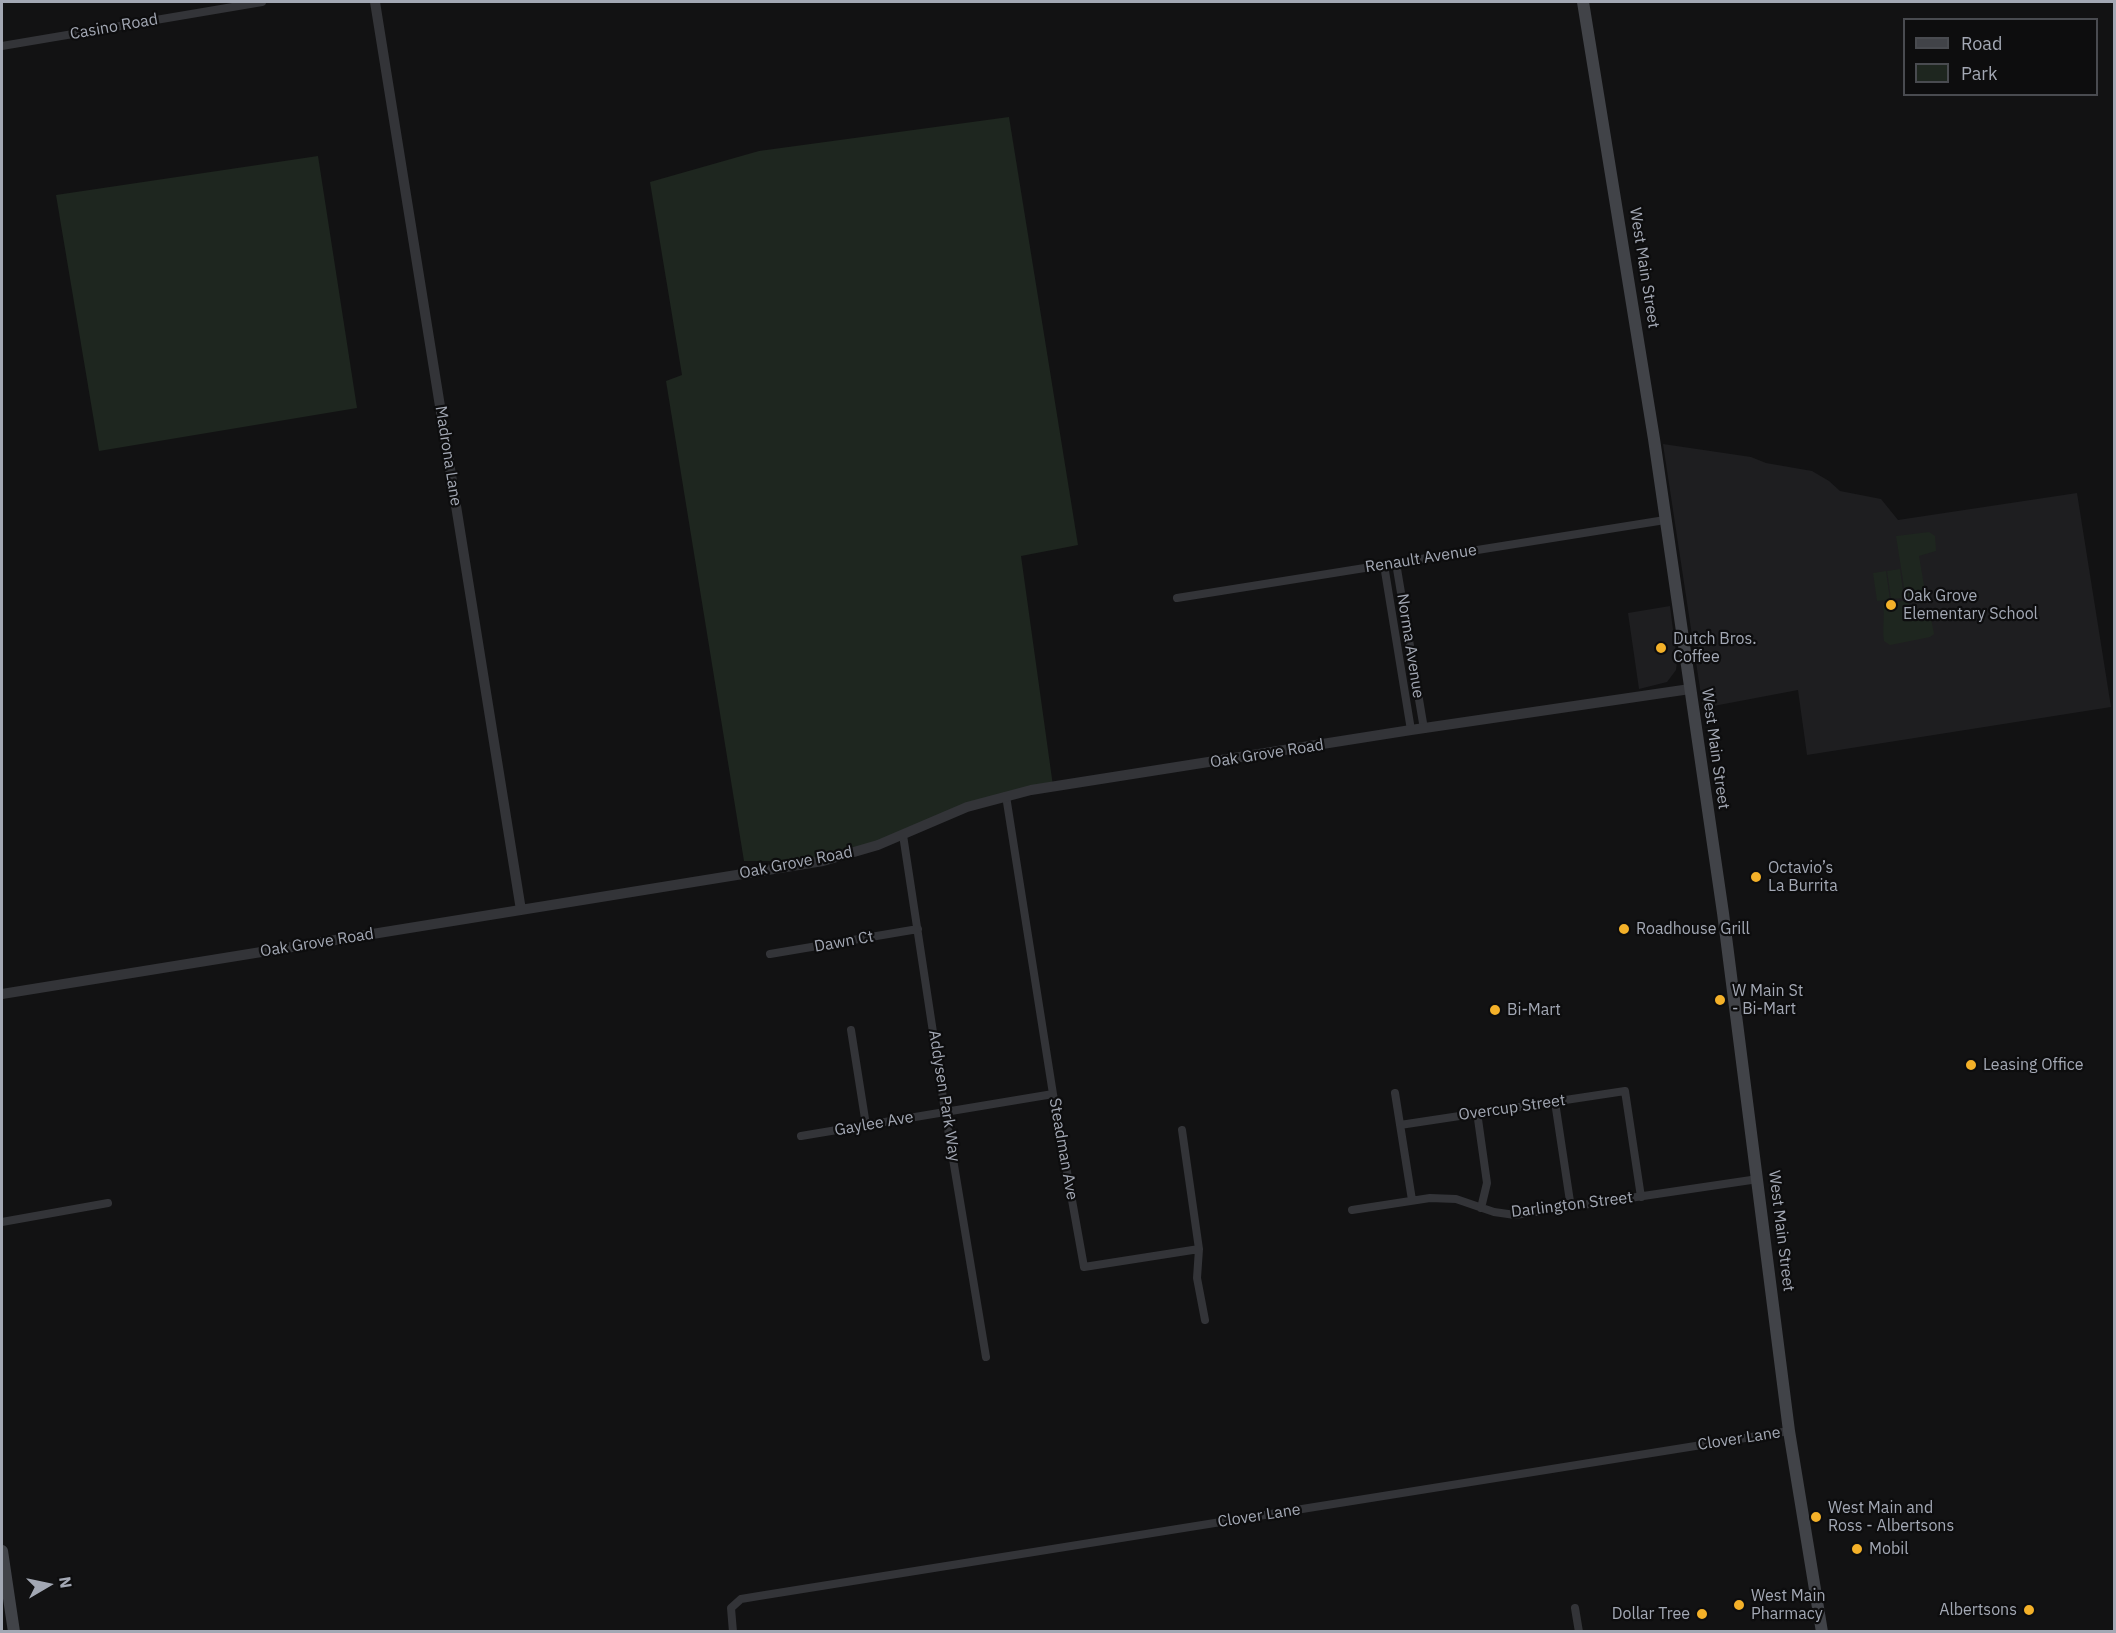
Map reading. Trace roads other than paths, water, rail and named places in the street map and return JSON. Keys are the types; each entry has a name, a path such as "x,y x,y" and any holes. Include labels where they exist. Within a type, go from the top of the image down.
{"main road":[{"name":"West Main Street","path":"1583,2 1624,245 1723,913 1790,1431"},
{"path":"1790,1431 1822,1632"},
{"path":"2,1551 14,1632"}],"street":[{"name":"Casino Road","path":"2,46 262,2"},
{"name":"Madrona Lane","path":"375,2 521,910"},
{"name":"Renault Avenue","path":"1177,598 1665,520"},
{"name":"Norma Avenue","path":"1396,563 1424,729"},
{"name":"Norma Avenue","path":"1383,565 1411,730"},
{"name":"Oak Grove Road","path":"2,994 823,861 903,835 967,807 1031,790 1690,689"},
{"name":"Steadman Ave","path":"1006,796 1053,1094 1084,1267 1199,1250"},
{"name":"Addysen Park Way","path":"903,835 945,1111 987,1357"},
{"name":"Dawn Ct","path":"770,954 918,929"},
{"path":"851,1030 866,1125"},
{"name":"Overcup Street","path":"1400,1125 1625,1091 1641,1197"},
{"path":"1395,1093 1412,1200"},
{"name":"Gaylee Ave","path":"801,1136 1053,1094"},
{"path":"1555,1102 1571,1208"},
{"path":"1477,1112 1487,1183 1481,1208"},
{"path":"1182,1130 1199,1250 1197,1278 1205,1320"},
{"name":"Darlington Street","path":"1352,1210 1430,1198 1456,1199 1494,1212 1515,1215 1758,1179"},
{"path":"2,1222 108,1203"},
{"name":"Clover Lane","path":"733,1632 731,1608 741,1599 1790,1431"},
{"path":"1575,1608 1579,1632"}],"place":[{"name":"Oak Grove Elementary School","path":"1891,605"},
{"name":"Dutch Bros. Coffee","path":"1661,648"},
{"name":"Octavio’s La Burrita","path":"1756,877"},
{"name":"Roadhouse Grill","path":"1624,929"},
{"name":"W Main St - Bi-Mart","path":"1720,1000"},
{"name":"Bi-Mart","path":"1495,1010"},
{"name":"Leasing Office","path":"1971,1065"},
{"name":"West Main and Ross - Albertsons","path":"1816,1517"},
{"name":"Mobil","path":"1857,1549"},
{"name":"West Main Pharmacy","path":"1739,1605"},
{"name":"Albertsons","path":"2029,1610"},
{"name":"Dollar Tree","path":"1702,1614"}]}
